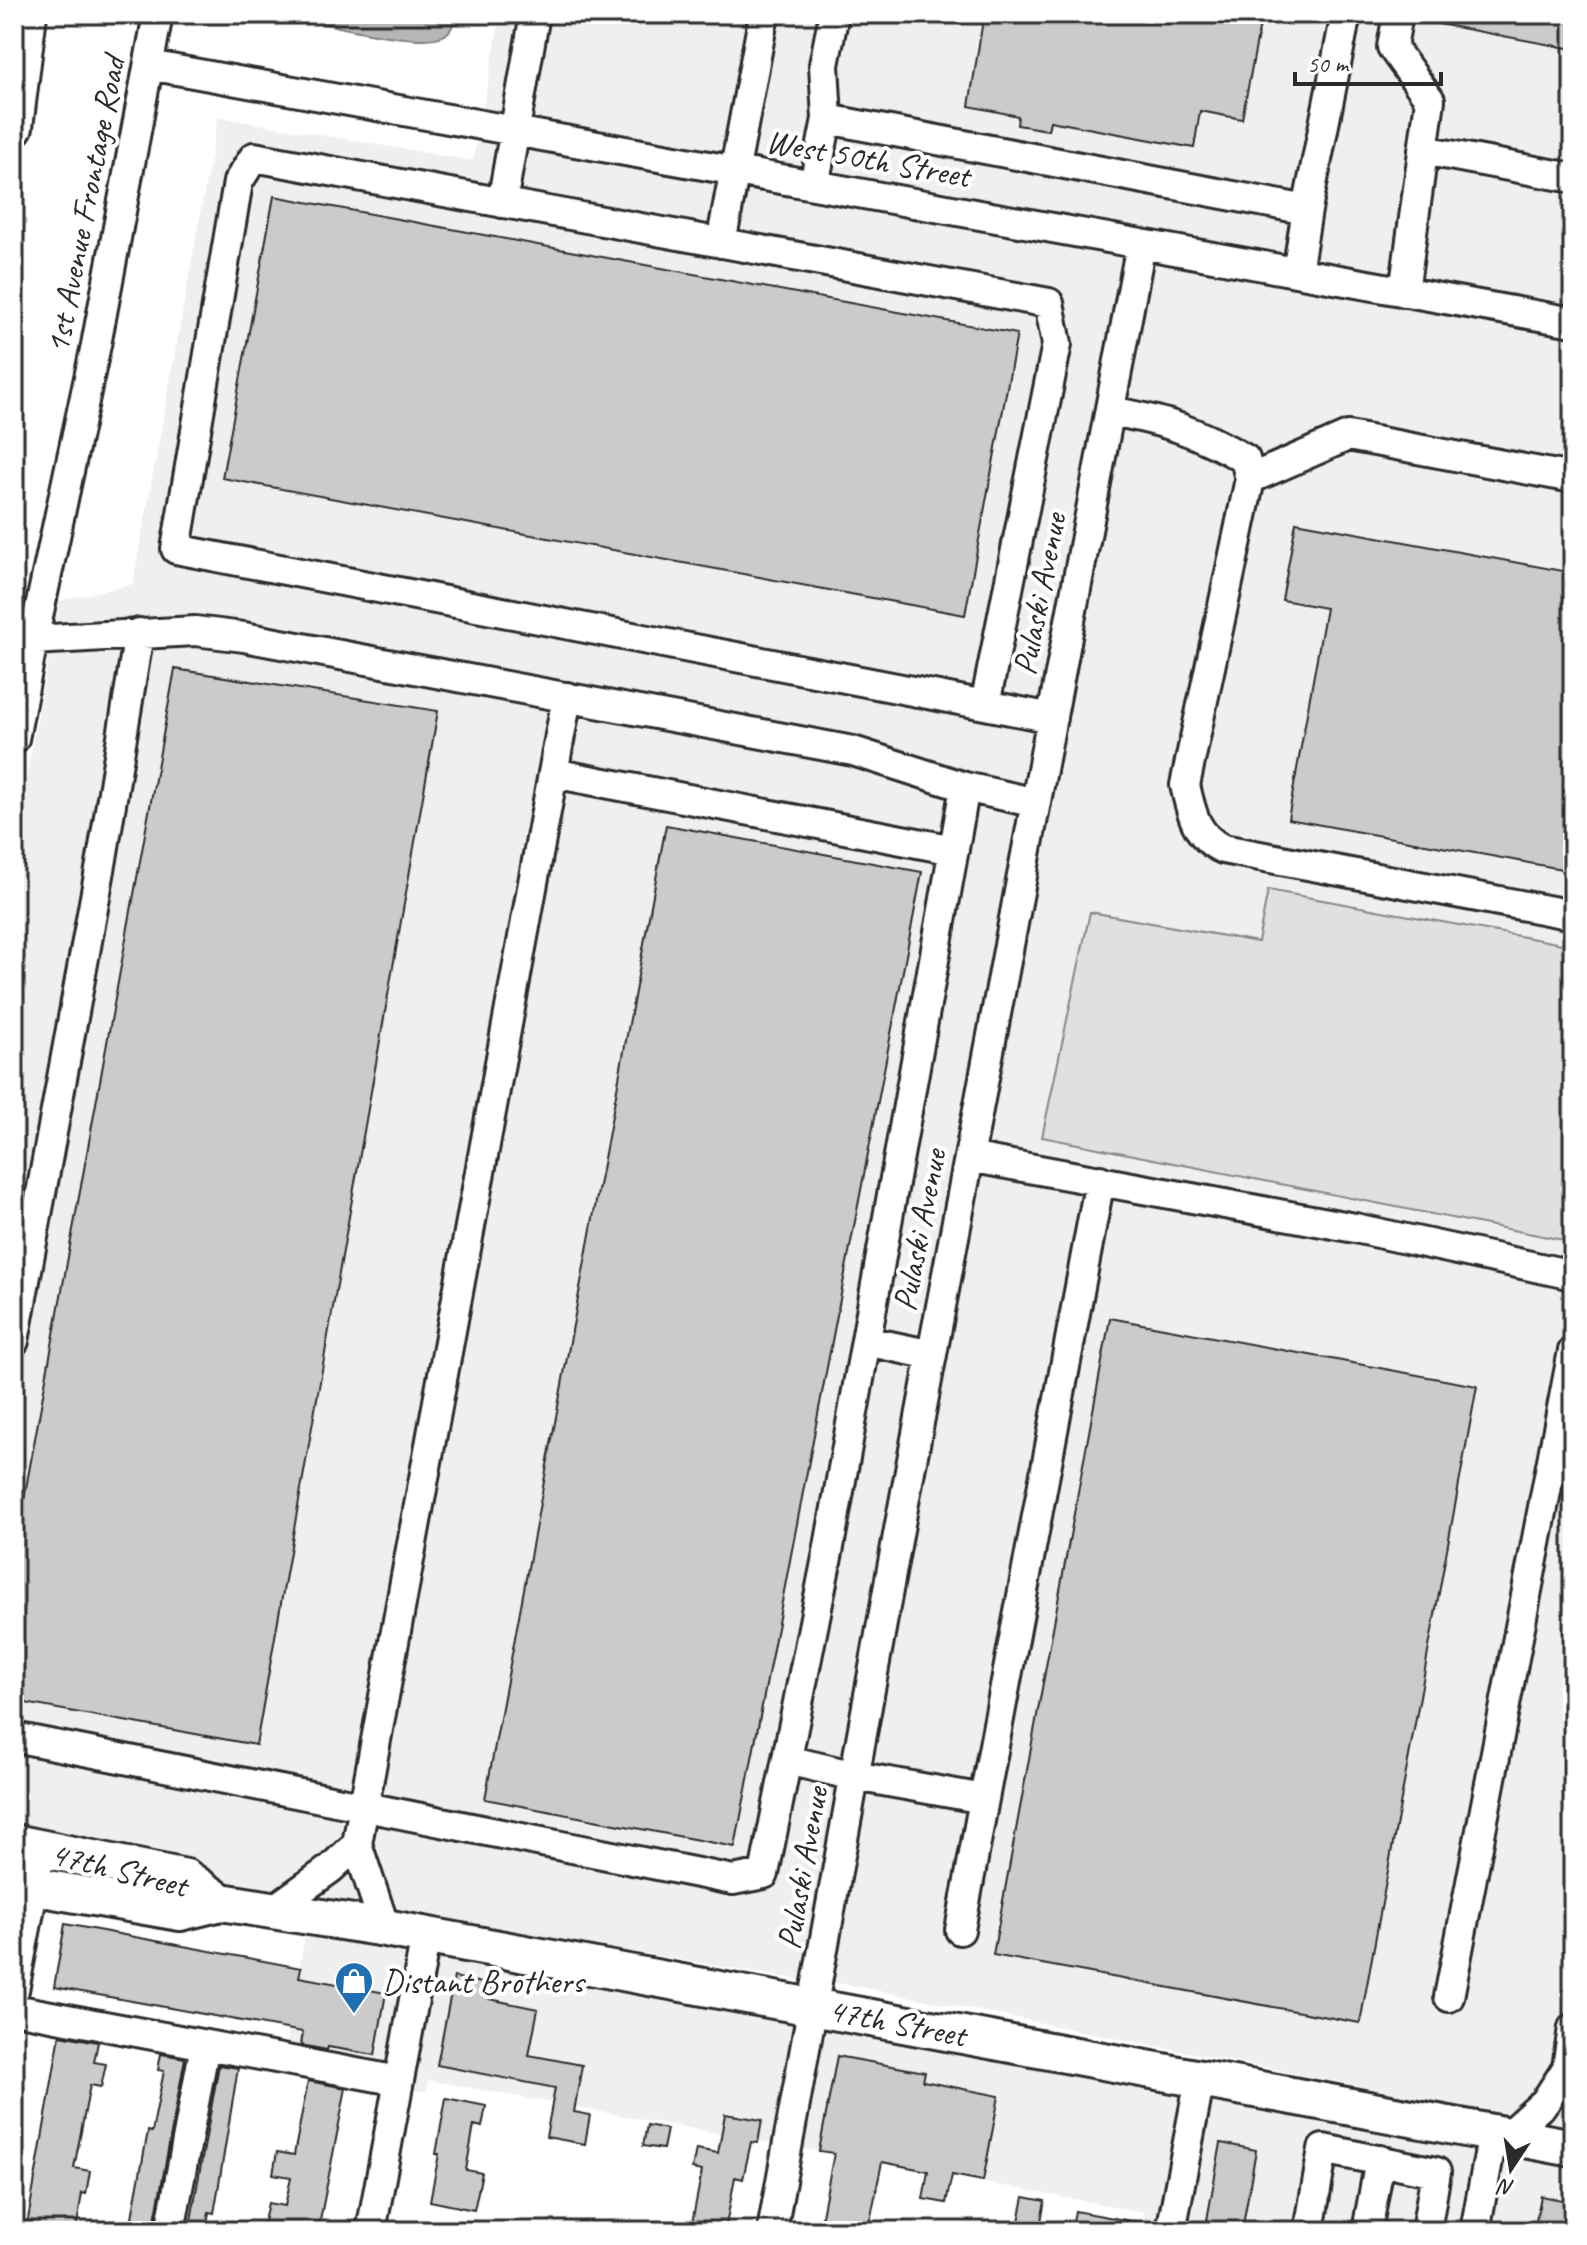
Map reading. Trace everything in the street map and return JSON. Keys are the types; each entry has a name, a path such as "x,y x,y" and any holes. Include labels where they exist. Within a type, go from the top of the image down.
{"main road":[{"path":"14,127 28,14"},
{"name":"47th Street","path":"28,1846 186,1878 221,1902"},
{"name":"47th Street","path":"24,1885 180,1912 221,1902 385,1928 1573,2148"}],"street":[{"name":"1st Avenue Frontage Road","path":"14,739 96,345 158,14"},
{"path":"502,203 535,14"},
{"path":"721,243 764,14"},
{"path":"814,185 827,119 824,65 834,14"},
{"path":"1297,272 1346,14"},
{"path":"1398,14 1392,47 1430,100 1404,292"},
{"name":"West 50th Street","path":"149,65 1573,322"},
{"path":"827,119 1307,210"},
{"path":"1423,150 1573,178"},
{"path":"985,705 1057,344 1049,303 254,157 238,182 176,549 1052,718"},
{"name":"Pulaski Avenue","path":"772,2231 932,1355 1141,244"},
{"path":"1110,411 1161,420 1207,437 1245,459 1250,479 1185,785 1193,819 1208,843 1238,852 1573,915"},
{"path":"1250,479 1348,436 1573,478"},
{"path":"33,640 195,631 244,637 853,751 965,787 1036,803"},
{"path":"14,1341 24,1225 102,859 139,633"},
{"path":"385,1928 357,1844 567,697"},
{"path":"553,773 954,850"},
{"path":"14,1737 733,1880 764,1874 829,1547 965,787"},
{"path":"969,1157 1370,1231 1573,1277"},
{"path":"960,1930 1100,1180"},
{"path":"866,1341 932,1355"},
{"path":"1449,1997 1573,1351"},
{"path":"787,1760 855,1776 984,1799"},
{"path":"273,1910 330,1869 357,1844"},
{"path":"14,1990 28,1846"},
{"path":"371,2231 426,1935"},
{"path":"14,2009 399,2081"},
{"path":"1475,2231 1500,2135 1545,2102 1571,2076 1573,2028"},
{"path":"170,2231 205,2045"},
{"path":"1171,2231 1200,2079"},
{"path":"1309,2231 1323,2149 1436,2172 1426,2231"},
{"path":"1367,2231 1380,2160"}],"shaded area":[{"path":"286,14 455,14 451,29 445,35 415,39 368,33"},
{"path":"501,14 1573,14 1573,2129 845,1984 802,1980 228,1884 14,1832 14,845 59,601 133,584 218,117 473,161"},
{"path":"1268,890 1573,946 1573,1242 1042,1137 1090,912 1258,942"},
{"path":"307,1923 806,2013 781,2145 428,2080 426,2092 283,2067"},
{"path":"818,2015 1573,2156 1573,2231 1141,2231 1144,2212 793,2147"}],"building":[{"path":"984,14 1262,14 1242,119 1200,111 1194,148 1050,121 1048,130 1017,125 1018,116 969,106"},
{"path":"1428,14 1573,14 1573,49 1428,22"},
{"path":"274,196 1017,334 965,615 222,478"},
{"path":"1296,522 1573,573 1573,871 1288,819 1326,608 1282,600"},
{"path":"175,669 438,711 256,1745 14,1701 14,1554"},
{"path":"666,825 922,872 735,1847 485,1799"},
{"path":"1110,1318 1477,1386 1360,2023 993,1955"},
{"path":"65,1924 301,1968 299,1977 386,1993 375,2055 301,2045 303,2032 54,1987"},
{"path":"454,1977 491,1985 489,1999 538,2009 529,2055 582,2065 574,2112 590,2115 585,2144 546,2137 555,2088 437,2065"},
{"path":"60,2035 98,2042 94,2062 106,2064 101,2087 90,2085 74,2168 90,2171 86,2194 82,2193 76,2231 26,2231"},
{"path":"161,2054 185,2058 153,2231 146,2231 130,2228 148,2131 152,2132 164,2071 158,2070"},
{"path":"837,2056 925,2072 923,2081 999,2096 983,2181 952,2175 946,2203 923,2199 928,2171 882,2162 868,2231 819,2231 834,2153 819,2151"},
{"path":"219,2065 238,2068 214,2213 209,2212 206,2231 189,2231"},
{"path":"308,2081 346,2088 318,2231 262,2231 268,2203 285,2206 291,2177 273,2174 277,2152 294,2155"},
{"path":"446,2098 486,2106 482,2127 474,2125 466,2170 482,2173 474,2210 430,2201"},
{"path":"725,2114 762,2120 758,2143 751,2142 743,2179 735,2177 725,2231 691,2228 702,2171 692,2169 696,2149 718,2153"},
{"path":"647,2125 667,2129 663,2149 643,2146"},
{"path":"1221,2143 1256,2150 1242,2231 1205,2231"},
{"path":"1541,2196 1573,2202 1573,2231 1534,2231"},
{"path":"1024,2197 1045,2201 1039,2231 1017,2231"},
{"path":"1075,2211 1142,2223 1141,2231 1071,2231"}],"place":[{"name":"Distant Brothers","path":"354,2015"}]}
